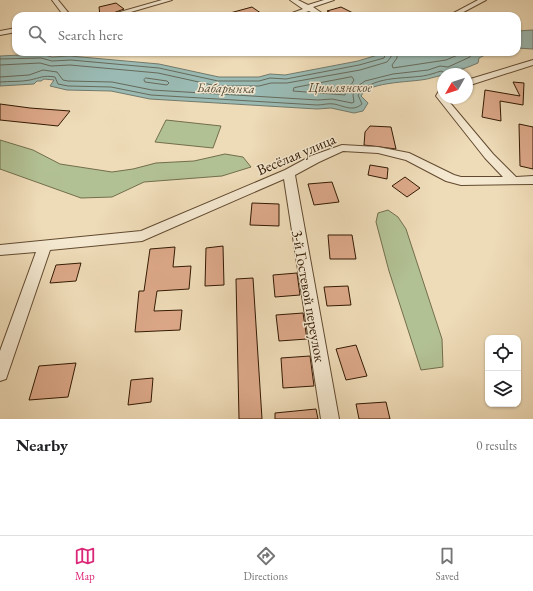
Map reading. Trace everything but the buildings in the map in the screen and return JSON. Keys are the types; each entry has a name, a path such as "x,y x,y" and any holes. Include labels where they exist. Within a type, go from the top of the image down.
{"street":[{"path":"55,0 65,12"},
{"path":"124,12 169,0"},
{"path":"293,0 316,12"},
{"path":"300,12 306,10 307,7 331,0"},
{"path":"459,12 483,0"},
{"path":"0,33 12,31"},
{"path":"473,81 533,62"},
{"path":"446,104 489,156 513,181"},
{"name":"Весёлая улица","path":"0,250 142,236 289,173 315,159 342,148 378,150 409,157 450,178 461,181 533,180"},
{"name":"3-й Гостевой переулок","path":"289,173 330,419"},
{"path":"0,373 45,245"}],"green space":[{"path":"166,120 221,126 213,148 155,142"},
{"path":"0,140 33,150 60,164 112,172 133,169 156,163 194,161 225,154 243,157 251,167 222,176 144,182 112,197 81,198 0,169"},
{"path":"388,210 398,217 406,229 442,339 443,367 421,370 389,271 376,222 378,213"}],"water":[{"path":"533,30 533,49 521,48 521,31"},
{"name":"Цимлянское","path":"0,56 70,56 159,64 219,77 259,77 270,74 285,75 358,61 374,56 483,56 479,58 478,63 466,68 437,68 437,77 424,80 393,83 373,87 361,96 368,103 363,111 354,113 331,108 317,109 150,99 111,91 67,90 50,86 54,80 44,79 37,81 34,84 0,86"}],"water label":[{"name":"Бабарынка","path":"226,88"}]}
